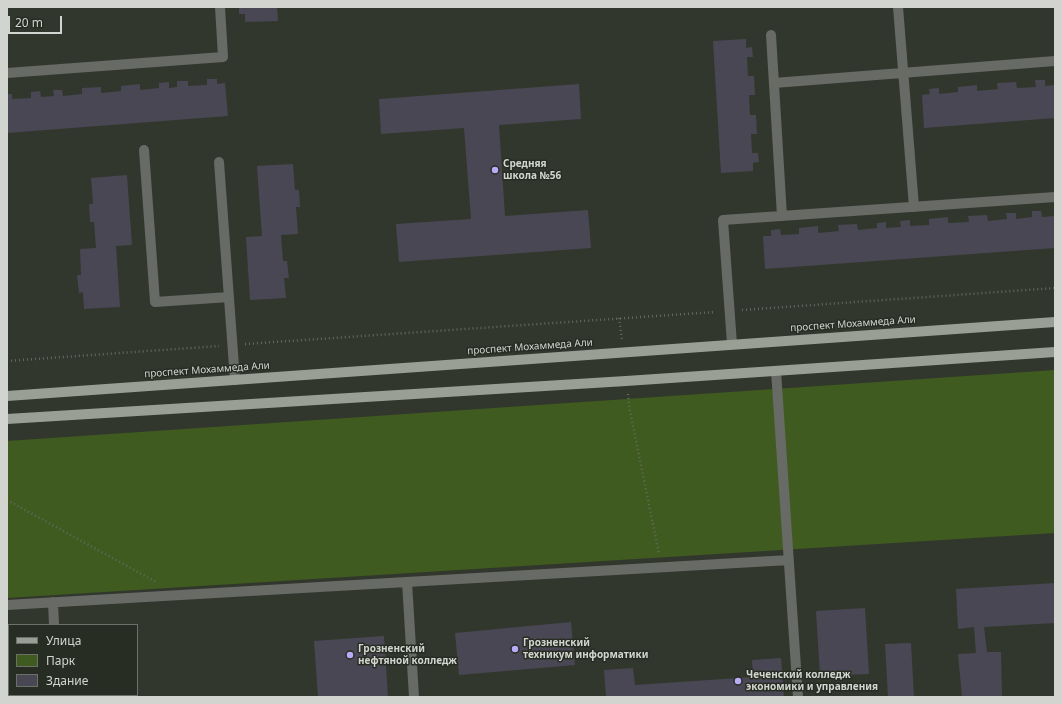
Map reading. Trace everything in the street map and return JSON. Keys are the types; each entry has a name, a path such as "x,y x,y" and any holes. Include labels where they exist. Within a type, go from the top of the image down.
{"main road":[{"name":"проспект Мохаммеда Али","path":"7,396 1055,322"},
{"path":"7,419 626,381 1055,352"}],"street":[{"path":"7,73 223,57 220,7"},
{"path":"898,7 914,207"},
{"path":"771,35 782,216"},
{"path":"774,83 1055,62"},
{"path":"144,150 154,302 229,297"},
{"path":"219,162 235,380"},
{"path":"732,344 724,220 1055,197"},
{"path":"776,371 798,697"},
{"path":"7,605 789,560"},
{"path":"407,582 414,697"},
{"path":"53,602 54,624"}],"path":[{"path":"7,361 1055,288"},
{"path":"619,318 623,352"},
{"path":"626,381 630,411 662,567"},
{"path":"7,500 159,583"}],"green space":[{"path":"1055,370 1055,533 7,598 7,441"}],"building":[{"path":"239,7 277,7 278,21 245,22 245,14 239,14"},
{"path":"746,39 746,48 752,47 753,57 747,57 748,76 754,76 755,95 749,95 750,115 756,115 757,134 751,134 752,153 758,153 759,162 753,163 753,171 721,173 713,41"},
{"path":"207,79 217,79 217,84 225,83 228,116 7,133 7,94 12,94 12,99 31,98 31,92 40,91 41,97 54,96 53,90 62,90 63,96 82,94 82,88 101,87 101,93 121,91 121,86 140,84 140,90 159,88 159,83 169,82 169,88 177,87 177,81 188,81 188,86 207,85"},
{"path":"1035,80 1045,80 1045,86 1055,85 1055,118 924,128 922,95 930,94 929,89 939,88 939,94 958,92 958,87 977,85 977,91 998,89 997,83 1016,82 1017,88 1036,87"},
{"path":"579,84 581,119 499,125 505,216 588,210 591,248 399,262 396,224 471,219 464,128 381,134 379,99"},
{"path":"293,164 295,190 299,190 300,207 296,207 298,234 281,235 283,261 287,261 289,278 284,278 286,298 250,300 246,237 262,236 257,166"},
{"path":"127,175 132,245 116,246 120,307 84,309 83,292 79,293 77,275 81,275 80,249 96,248 94,222 90,222 89,204 93,204 91,178"},
{"path":"1032,211 1041,211 1042,217 1055,216 1055,248 765,269 763,236 771,236 771,230 780,229 781,235 799,234 799,228 818,226 818,233 839,231 838,225 857,224 858,230 877,228 877,223 886,222 886,228 901,227 900,221 910,220 910,226 929,225 929,219 948,217 948,223 969,222 968,216 987,215 988,221 1007,219 1006,213 1016,213 1016,219 1032,217"},
{"path":"1055,583 1055,623 984,627 987,652 1001,652 1002,697 962,697 958,654 976,653 974,627 958,629 956,589"},
{"path":"865,608 869,674 820,676 816,611"},
{"name":"Грозненский техникум информатики","path":"571,622 575,665 459,675 455,633"},
{"name":"Грозненский нефтяной колледж","path":"384,636 388,697 318,697 314,641"},
{"path":"911,643 914,697 888,697 885,644"},
{"name":"Чеченский колледж экономики и управления","path":"781,658 784,697 606,697 604,670 633,668 635,685 753,677 752,660"},
{"path":"8,663 8,696 30,697 7,697"}],"place":[{"name":"Средняя школа №56","path":"495,170"},
{"name":"Грозненский техникум информатики","path":"515,649"},
{"name":"Грозненский нефтяной колледж","path":"350,655"},
{"name":"Чеченский колледж экономики и управления","path":"738,681"}]}
